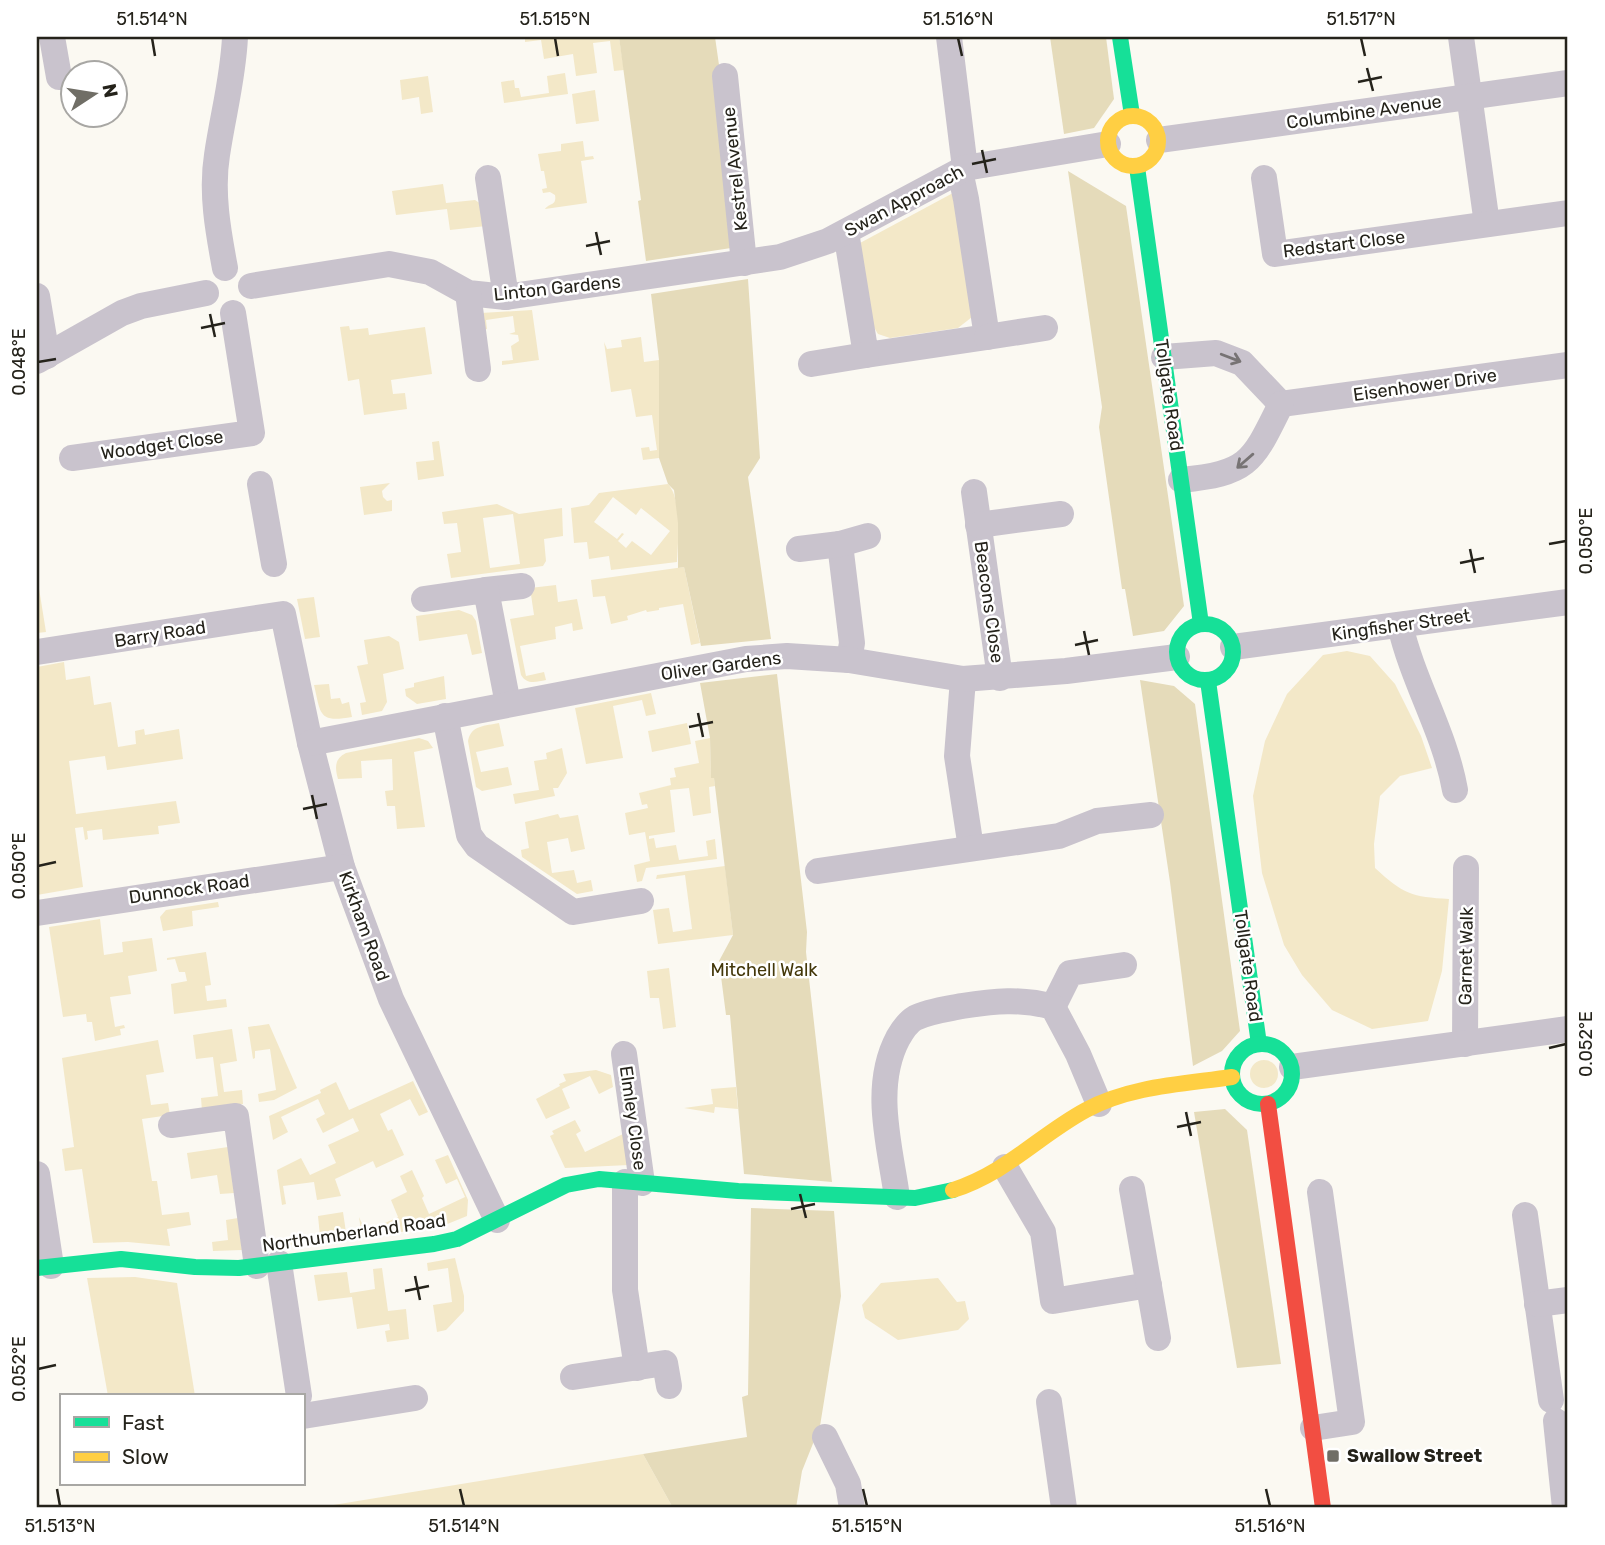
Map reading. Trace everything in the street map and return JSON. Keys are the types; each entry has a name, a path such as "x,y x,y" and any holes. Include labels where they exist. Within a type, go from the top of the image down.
{"street":[{"path":"52,37 59,77"},
{"path":"225,268 215,205 217,156 232,79 235,37"},
{"path":"949,37 962,169 987,337"},
{"path":"1120,37 1132,115"},
{"path":"1461,37 1488,224"},
{"name":"Kestrel Avenue","path":"725,76 744,263"},
{"name":"Columbine Avenue","path":"1159,140 1568,83"},
{"path":"1132,115 1145,118 1155,127 1159,140 1156,153 1148,162 1136,167 1123,165 1113,157 1108,144 1110,130 1119,120 1132,115"},
{"name":"Swan Approach","path":"744,263 780,257 828,241 962,169 1108,144"},
{"name":"Tollgate Road","path":"1136,167 1201,624"},
{"path":"488,178 506,297"},
{"name":"Redstart Close","path":"1264,178 1275,254 1568,213"},
{"path":"846,232 866,355"},
{"name":"Linton Gardens","path":"251,286 389,264 429,272 468,293 506,297 744,263"},
{"path":"225,268 240,270 251,286 248,303 233,313 217,310 209,303 206,292 209,278 216,271 225,268"},
{"path":"37,296 42,359 122,313 141,306 206,292"},
{"path":"468,293 478,369"},
{"name":"Woodget Close","path":"72,458 252,433 233,313"},
{"path":"811,364 1045,328"},
{"path":"1164,357 1216,353 1242,363 1281,404 1252,457 1233,471 1181,480"},
{"name":"Eisenhower Drive","path":"1281,404 1568,365"},
{"path":"260,484 274,564"},
{"name":"Beacons Close","path":"974,492 1000,678"},
{"name":"Beacons Close","path":"978,525 1061,514"},
{"path":"799,549 840,544 867,537"},
{"path":"840,544 852,643 849,660"},
{"path":"424,599 522,586"},
{"path":"486,590 508,704"},
{"name":"Kingfisher Street","path":"1233,648 1568,602"},
{"name":"Barry Road","path":"37,652 283,614"},
{"name":"Kirkham Road","path":"283,614 310,743 342,866 391,999 497,1220"},
{"path":"1201,624 1216,625 1227,634 1233,648 1231,663 1222,675 1208,681 1194,679 1188,675 1177,657 1178,642 1187,630 1201,624"},
{"path":"1400,625 1405,647 1450,762 1455,790"},
{"name":"Oliver Gardens","path":"310,743 746,659 787,656 849,660 963,680 1177,657"},
{"path":"963,680 957,756 971,848"},
{"name":"Tollgate Road","path":"1208,681 1259,1044"},
{"path":"444,716 469,835 477,846 573,912 641,901"},
{"path":"818,871 1059,836 1097,821 1151,814"},
{"name":"Dunnock Road","path":"37,913 342,866"},
{"name":"Garnet Walk","path":"1465,1044 1466,868"},
{"path":"1052,1007 1070,973 1124,965"},
{"path":"1099,1104 1052,1007 1031,1001 985,1002 913,1019 902,1031 891,1051 886,1075 884,1099 897,1197 923,1197 955,1190 1005,1167 1046,1136 1099,1104 1161,1088 1232,1077 1235,1089 1243,1099 1255,1104 1268,1104 1279,1100 1288,1091 1292,1067 1568,1029"},
{"name":"Tollgate Road","path":"1232,1077 1234,1062 1244,1049 1259,1044 1273,1046 1285,1055 1292,1067"},
{"name":"Elmley Close","path":"624,1054 633,1182 625,1290 637,1368"},
{"path":"1268,1104 1323,1508"},
{"path":"171,1125 236,1116 299,1394"},
{"path":"1005,1167 1043,1232 1053,1301 1149,1285"},
{"path":"37,1174 44,1267"},
{"name":"Northumberland Road","path":"44,1267 121,1259 195,1267 239,1268 434,1244 457,1239 566,1185 599,1180 790,1193 897,1197"},
{"path":"1132,1189 1158,1338"},
{"path":"1313,1428 1352,1422 1320,1192"},
{"path":"1525,1215 1565,1508"},
{"path":"1289,1266 1330,1260"},
{"path":"1538,1304 1568,1300"},
{"path":"573,1377 665,1363 669,1386"},
{"path":"304,1416 415,1398"},
{"path":"1049,1402 1064,1508"},
{"path":"825,1437 848,1484 852,1508"}],"shaded area":[{"path":"619,37 624,70 614,71 610,41 593,43 597,73 576,76 573,54 544,59 541,40 525,42 525,38"},
{"path":"565,73 568,94 504,103 501,82 514,80 515,88 519,88 521,97 549,93 547,76"},
{"path":"428,76 433,112 421,114 419,97 402,100 400,80"},
{"path":"595,90 599,121 576,124 572,94"},
{"path":"583,141 585,157 593,156 594,159 581,161 587,203 545,209 554,203 555,195 550,192 543,193 542,189 547,188 538,154 561,151 561,144"},
{"path":"443,184 446,203 475,200 484,206 486,226 450,230 447,209 396,215 392,191"},
{"path":"953,193 972,317 958,328 890,338 878,334 872,324 860,243"},
{"path":"532,310 539,360 502,365 502,361 513,360 511,346 519,341 518,335 509,334 515,332 513,316 486,320 487,329 482,330 481,313"},
{"path":"349,326 350,330 368,328 369,335 425,327 432,374 391,380 393,394 405,393 407,409 364,415 359,379 348,381 340,327"},
{"path":"641,337 644,362 659,360 659,458 643,460 641,448 657,450 652,415 636,417 631,389 611,392 604,342 607,349 622,347 621,340"},
{"path":"439,441 444,476 418,480 416,462 434,460 432,442"},
{"path":"390,483 382,491 387,501 392,500 392,511 364,515 360,487"},
{"path":"668,484 677,510 677,562 611,570 609,556 589,559 587,542 574,543 571,508 589,505 599,493","holes":["613,497 636,515 641,508 670,531 651,555 632,541 626,548 618,541 624,534 617,539 594,522"]},
{"path":"497,504 519,514 562,508 563,536 544,539 546,561 543,566 451,578 447,554 461,552 457,523 444,524 442,512","holes":["513,514 520,564 490,568 483,518"]},
{"path":"684,567 700,643 691,645 683,604 647,612 646,610 627,616 628,620 611,624 605,596 593,597 591,580"},
{"path":"37,576 46,632 37,633"},
{"path":"556,585 558,602 577,599 583,629 573,631 572,623 555,627 556,639 520,646 526,676 544,672 546,680 529,682 521,675 510,619 534,615 530,588"},
{"path":"314,597 320,637 305,639 297,599"},
{"path":"459,610 472,615 476,621 482,653 472,655 467,634 419,641 416,616"},
{"path":"389,636 399,642 404,669 383,674 387,702 382,711 362,715 360,703 366,702 357,666 368,664 364,640"},
{"path":"1347,651 1370,656 1395,684 1421,736 1432,768 1400,776 1380,796 1374,844 1375,868 1401,889 1426,897 1449,899 1442,971 1428,1021 1372,1029 1332,1010 1302,975 1284,945 1262,873 1253,796 1265,741 1287,694 1323,655"},
{"path":"64,662 66,680 90,676 94,705 111,702 118,747 136,744 135,731 144,729 145,735 179,729 183,759 107,770 105,756 69,761 76,814 176,801 180,823 158,826 159,834 103,840 102,829 87,831 88,839 85,840 83,827 75,828 83,887 37,895 37,667"},
{"path":"444,676 446,699 417,704 406,696 405,689 414,687 414,683"},
{"path":"329,684 331,699 340,698 342,704 349,702 352,717 333,719 323,714 314,685"},
{"path":"651,693 656,714 646,716 642,700 613,706 623,758 586,764 575,708"},
{"path":"499,723 504,746 476,752 481,772 508,767 512,785 482,791 476,787 468,741 475,729"},
{"path":"687,723 691,744 652,752 648,731"},
{"path":"419,738 428,741 433,748 414,752 425,827 397,829 395,806 387,806 385,791 393,790 392,759 361,761 362,778 338,779 336,764 346,753"},
{"path":"710,738 711,777 714,777 715,786 709,787 711,813 693,816 689,788 670,790 675,832 649,836 649,839 654,838 656,848 676,845 679,860 708,856 706,841 715,839 717,859 646,868 642,881 637,882 634,865 650,861 645,832 629,835 625,813 648,808 647,804 642,805 639,793 671,785 670,778 676,777 674,768 699,763 695,741"},
{"path":"562,748 567,773 558,788 553,788 555,796 515,804 513,794 539,790 534,761 547,759 546,753"},
{"path":"558,814 560,818 578,815 585,849 571,852 568,838 547,842 552,873 574,870 577,883 591,880 593,891 577,894 522,857 521,850 529,848 525,822"},
{"path":"725,866 733,935 658,944 653,910 669,908 673,932 692,929 685,875 656,879 657,875"},
{"path":"218,902 219,907 192,911 193,926 163,931 160,917 166,910"},
{"path":"100,919 104,955 123,952 122,942 152,938 157,971 128,976 131,994 110,997 115,1027 124,1025 125,1028 120,1029 121,1035 95,1041 92,1022 87,1022 86,1014 63,1017 49,927"},
{"path":"206,952 211,985 205,986 207,1001 226,999 227,1007 174,1014 171,984 187,981 185,972 179,972 175,959 167,958"},
{"path":"669,968 676,1027 663,1029 659,998 650,998 647,971"},
{"path":"269,1024 297,1088 274,1100 259,1102 258,1094 276,1090 270,1049 255,1051 253,1059 248,1027"},
{"path":"232,1029 237,1061 220,1064 224,1092 242,1090 243,1104 202,1111 201,1098 218,1096 213,1057 196,1059 193,1035"},
{"path":"158,1040 164,1072 146,1075 151,1105 168,1103 170,1115 142,1119 152,1181 157,1181 162,1215 189,1212 191,1225 167,1229 170,1246 128,1242 93,1243 82,1169 65,1171 62,1149 74,1147 62,1058"},
{"path":"1264,1060 1274,1064 1278,1074 1274,1084 1264,1088 1254,1084 1250,1074 1254,1064"},
{"path":"596,1070 611,1075 613,1087 599,1094 590,1076 562,1089 570,1108 546,1119 536,1099 566,1081 563,1074"},
{"path":"413,1081 428,1112 419,1116 410,1099 380,1114 388,1131 392,1129 404,1155 376,1168 373,1161 335,1179 341,1196 317,1200 314,1182 283,1186 286,1204 282,1205 277,1170 301,1158 310,1175 336,1163 328,1145 359,1131 353,1118 323,1133 316,1119 325,1114 318,1099 281,1117 288,1132 273,1140 269,1116 321,1093 320,1090 336,1082 349,1110"},
{"path":"736,1087 738,1109 715,1107 714,1113 684,1108 713,1104 711,1089"},
{"path":"575,1120 581,1131 576,1134 585,1152 623,1134 629,1165 565,1168 550,1136 554,1134 552,1131"},
{"path":"228,1147 234,1193 220,1194 217,1175 191,1179 187,1153"},
{"path":"448,1155 468,1200 467,1216 440,1227 362,1237 359,1217 366,1232 398,1217 391,1200 407,1192 400,1176 412,1170 429,1214 465,1197 457,1179 446,1184 435,1160"},
{"path":"343,1212 347,1239 289,1245 288,1240 320,1236 318,1216"},
{"path":"238,1218 242,1250 213,1251 212,1242 228,1240 226,1220"},
{"path":"455,1258 464,1296 464,1311 446,1330 437,1332 433,1305 452,1302 448,1268 428,1271 427,1263"},
{"path":"382,1268 388,1311 406,1309 409,1339 387,1342 385,1331 390,1330 389,1324 357,1329 352,1297 318,1301 314,1275 347,1272 350,1293 375,1289 373,1269"},
{"path":"135,1277 177,1283 195,1394 108,1394 87,1278"},
{"path":"938,1278 957,1302 965,1301 969,1319 958,1330 898,1340 865,1318 862,1305 881,1283"},
{"path":"643,1454 673,1508 315,1508"}],"green space":[{"path":"619,37 715,37 725,107 731,248 646,261 638,201 641,200"},
{"path":"1050,37 1106,37 1114,99 1094,128 1064,134"},
{"path":"1068,171 1126,206 1184,606 1164,631 1133,636 1125,589 1122,589 1099,427 1102,407"},
{"path":"748,279 760,458 748,477 771,639 701,646 684,567 678,568 678,523 674,490 668,484 659,458 659,360 651,294"},
{"name":"Mitchell Walk","path":"777,674 832,1182 744,1174 730,1015 726,1015 719,961 733,935 714,778 711,778 710,738 700,683"},
{"path":"1140,680 1174,686 1195,704 1240,1031 1222,1051 1193,1066 1170,882"},
{"path":"1225,1109 1247,1130 1281,1364 1237,1368 1194,1112"},
{"path":"751,1208 834,1211 841,1296 820,1426 802,1471 796,1508 673,1508 643,1454 747,1437 742,1397 748,1395"}],"traffic: fast":[{"path":"1120,37 1132,115"},
{"path":"1137,167 1201,624"},
{"path":"1205,624 1216,626 1225,632 1231,641 1233,652 1231,663 1225,672 1216,678 1205,680 1194,678 1185,672 1179,663 1177,652 1179,641 1185,632 1194,626 1205,624"},
{"path":"1208,681 1259,1044"},
{"path":"1262,1044 1279,1049 1287,1057 1292,1074 1287,1091 1279,1099 1262,1104 1245,1099 1237,1091 1232,1074 1237,1057 1245,1049 1262,1044"},
{"path":"37,1268 121,1259 195,1267 239,1268 434,1244 457,1239 566,1185 599,1179 738,1191 915,1198 953,1190"}],"traffic: slow":[{"path":"1133,116 1151,123 1158,141 1151,159 1133,166 1115,159 1108,141 1115,123 1133,116"},
{"path":"953,1190 990,1174 1069,1120 1103,1102 1157,1087 1232,1077"}],"traffic: jam":[{"path":"1268,1104 1323,1508"}],"place":[{"name":"Swallow Street","path":"1333,1456"}]}
